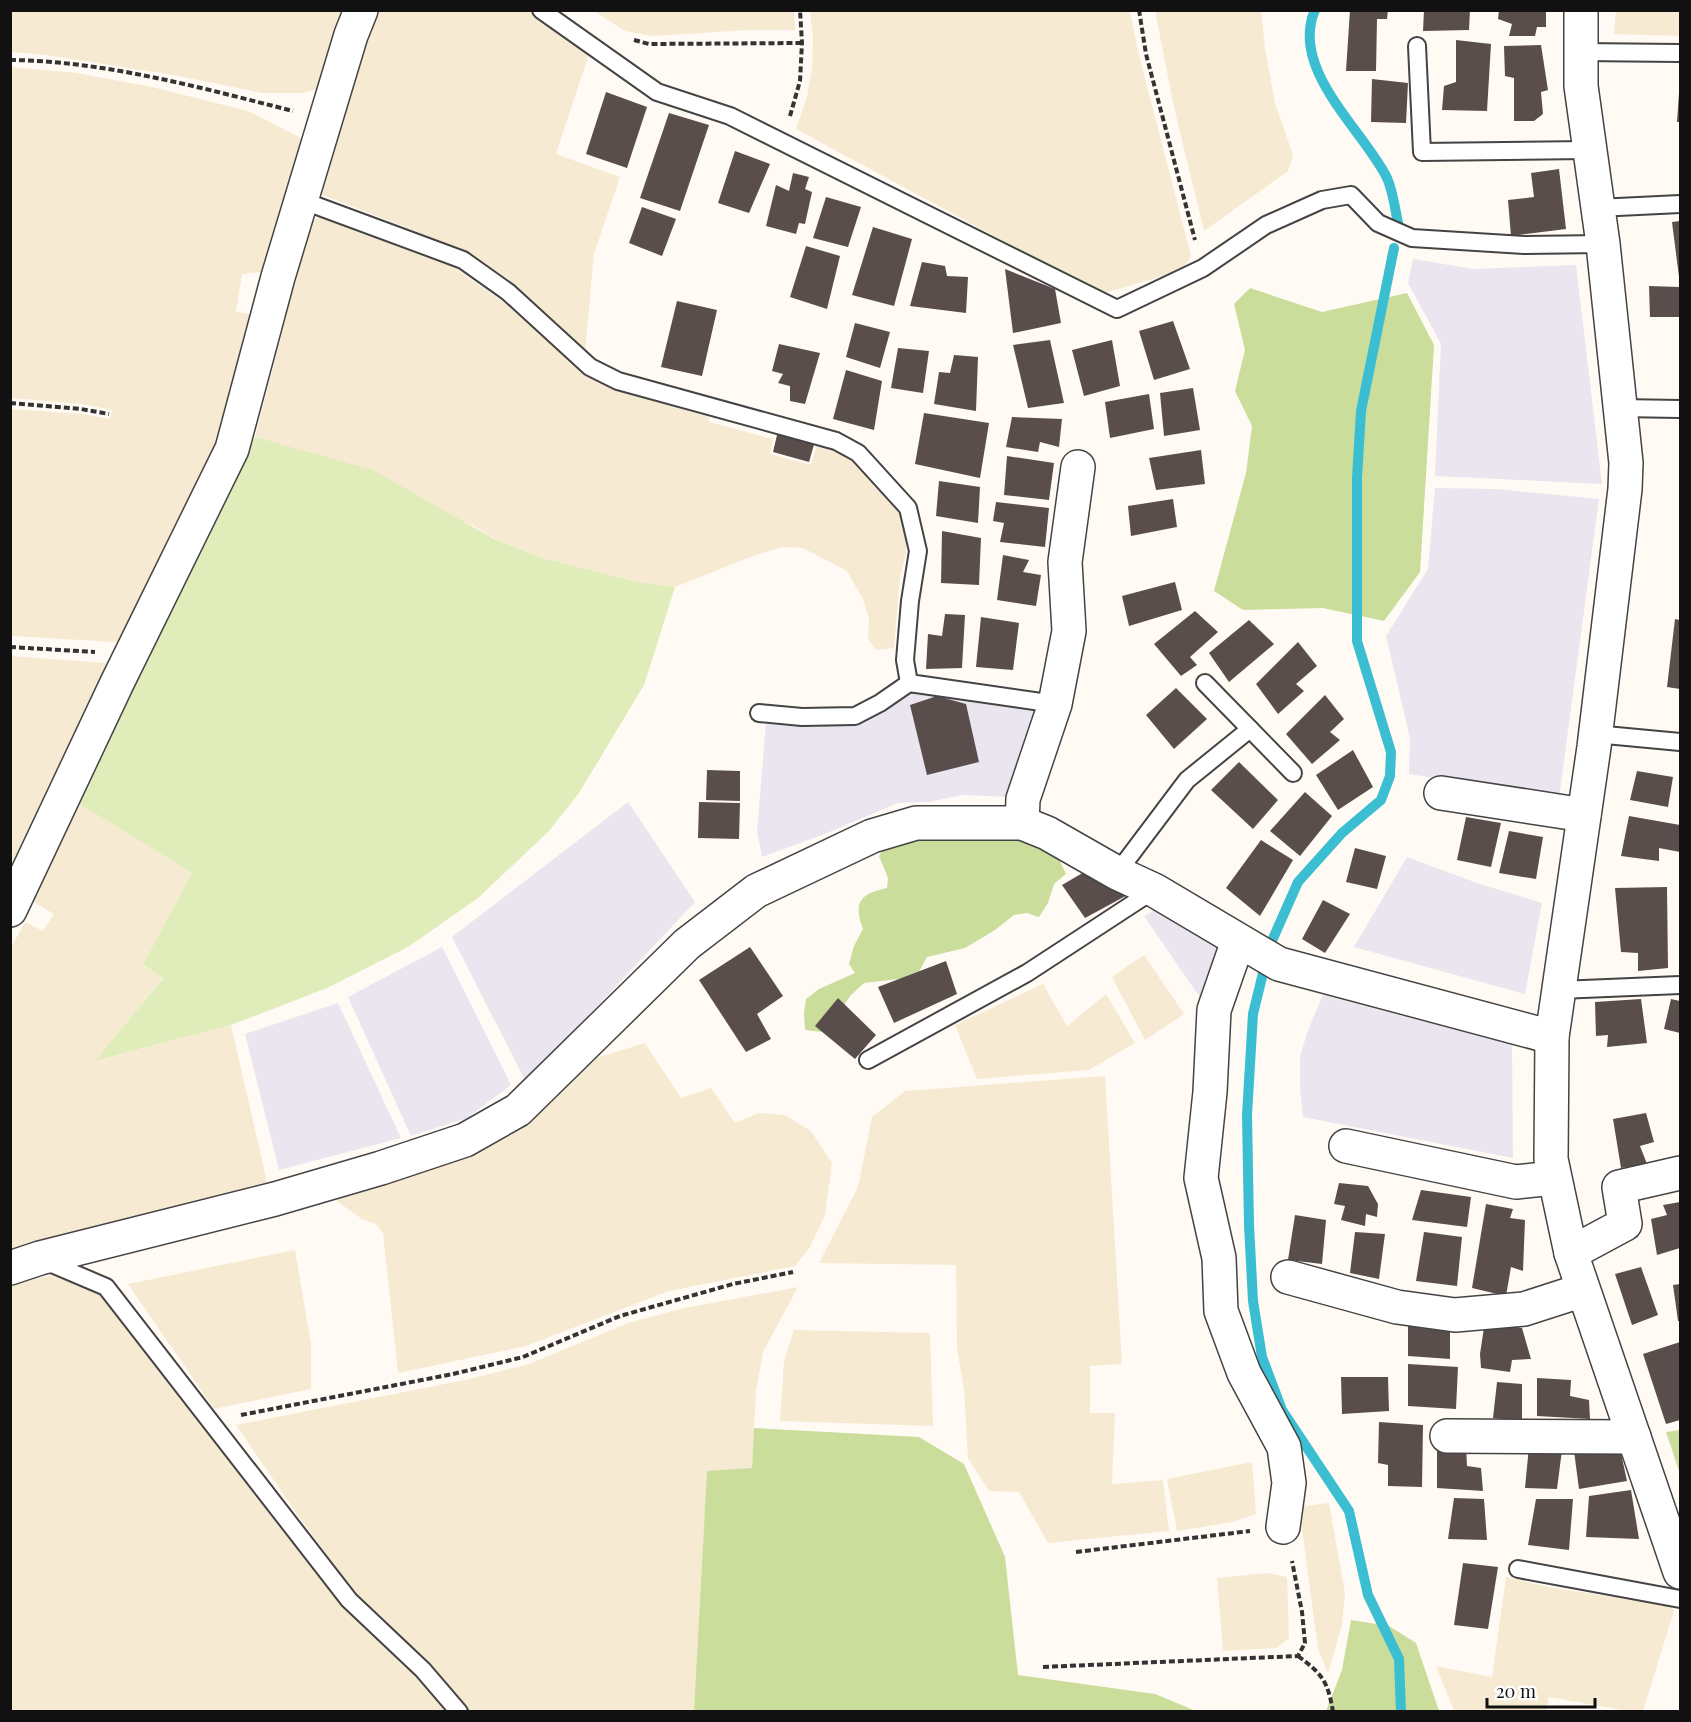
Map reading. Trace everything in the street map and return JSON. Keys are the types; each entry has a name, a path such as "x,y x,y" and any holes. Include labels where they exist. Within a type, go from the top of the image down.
{"street":[{"path":"10,910 232,449 278,277 351,35 361,10"},
{"path":"1581,10 1581,86 1603,244 1626,464 1625,489 1595,734 1552,1037 1551,1158 1571,1253 1680,1572"},
{"path":"1022,823 1023,799 1055,704 1069,631 1065,562 1078,467"},
{"path":"1441,793 1584,815"},
{"path":"25,1263 275,1199 381,1168 465,1140 518,1110 687,944 756,891 872,836 916,823 1022,823 1047,833 1118,873 1154,890 1279,964 1552,1037"},
{"path":"1238,941 1214,1010 1210,1092 1201,1178 1219,1258 1221,1311 1244,1373 1284,1447 1289,1483 1283,1527"},
{"path":"1346,1146 1516,1182 1554,1178"},
{"path":"1571,1253 1625,1224 1619,1187 1680,1173"},
{"path":"1288,1277 1397,1307 1455,1315 1524,1309 1583,1290"},
{"path":"1447,1436 1634,1437"}],"lane":[{"path":"541,10 657,92 730,116 1118,309 1203,268 1266,225 1322,200 1351,195 1378,224 1412,238 1524,245 1603,244"},
{"path":"1417,46 1422,152 1589,150"},
{"path":"1580,52 1680,52"},
{"path":"301,200 463,260 508,292 590,367 618,381 836,441 858,453 908,508 918,550 910,601 905,660 909,683"},
{"path":"1597,208 1680,204"},
{"path":"1620,408 1680,409"},
{"path":"759,713 802,717 855,716 880,703 909,683 1055,704"},
{"path":"1204,683 1293,773"},
{"path":"1118,873 1187,780 1250,729"},
{"path":"1595,734 1680,742"},
{"path":"868,1060 1027,973 1154,890"},
{"path":"1559,990 1680,986"},
{"path":"25,1263 106,1287 349,1600 423,1670 459,1712"},
{"path":"1518,1569 1680,1599"}],"path":[{"path":"782,143 800,81 802,44 800,10"},
{"path":"1139,10 1146,54 1203,268"},
{"path":"631,40 649,44 802,44"},
{"path":"10,60 38,60 178,83 326,118"},
{"path":"10,403 81,409 109,414"},
{"path":"10,647 132,654"},
{"path":"209,1421 453,1374 523,1357 620,1316 734,1284 793,1272"},
{"path":"1076,1552 1283,1527 1302,1612 1305,1643 1298,1656"},
{"path":"1043,1667 1298,1656 1319,1672 1330,1692 1334,1712"}],"shaded area":[{"path":"10,11 341,11 317,89 303,93 262,93 173,75 46,55 11,52"},
{"path":"374,11 530,11 589,54 556,154 620,177 594,254 585,352 497,273 463,250 318,193"},
{"path":"594,11 794,11 795,30 749,30 652,36 625,31"},
{"path":"810,11 1130,11 1138,51 1191,256 1183,270 1101,294 796,129 807,97 812,68 813,38"},
{"path":"1155,11 1261,11 1275,103 1293,155 1288,171 1204,231 1174,107"},
{"path":"1616,11 1680,11 1680,36 1614,34"},
{"path":"11,67 77,73 152,87 248,111 301,138 270,271 242,274 236,312 262,316 232,426 133,630 116,642 11,636 10,409 83,414 110,419 112,410 81,404 11,398"},
{"path":"319,217 454,267 507,305 584,370 616,390 709,417 709,422 773,439 770,454 811,465 818,442 843,452 862,470 869,481 900,514 906,532 906,554 900,576 894,648 876,650 868,639 869,619 863,599 847,571 803,548 782,547 675,587 638,582 543,558 497,540 474,526 255,437 311,222"},
{"path":"1413,259 1473,269 1576,265 1602,484 1435,476 1441,344 1408,283"},
{"path":"1435,488 1494,489 1599,499 1559,798 1409,774 1410,738 1386,636 1428,569"},
{"path":"11,656 119,664 11,892"},
{"path":"910,689 963,696 1034,711 1013,797 962,795 929,802 898,803 762,857 757,832 766,723 806,724"},
{"path":"628,802 695,902 526,1082 452,937"},
{"path":"78,803 192,873 143,964 163,977 96,1061 231,1025 267,1182 11,1254 11,948 25,922 43,931 54,914 32,901"},
{"path":"1407,857 1477,883 1542,903 1525,994 1354,947"},
{"path":"1162,906 1225,943 1201,999 1144,916"},
{"path":"442,947 511,1085 467,1118 411,1136 348,997"},
{"path":"1144,955 1184,1014 1145,1040 1112,977"},
{"path":"1043,984 1067,1026 1106,994 1135,1043 1089,1070 977,1079 955,1025"},
{"path":"1323,995 1512,1045 1513,1158 1303,1117 1300,1057 1308,1030"},
{"path":"338,1003 401,1138 279,1170 245,1034"},
{"path":"645,1043 681,1098 711,1088 735,1123 759,1113 785,1115 811,1131 832,1163 825,1215 810,1247 795,1266 669,1291 526,1346 398,1373 383,1233 376,1224 362,1219 338,1202 330,1192 583,1062"},
{"path":"1105,1076 1122,1364 1090,1366 1090,1413 1115,1413 1112,1484 1163,1480 1169,1531 1048,1543 1019,1492 989,1491 968,1458 964,1390 957,1348 956,1265 819,1263 858,1187 872,1117 905,1091"},
{"path":"295,1250 311,1344 311,1389 214,1409 128,1284"},
{"path":"51,1275 104,1296 341,1603 420,1676 452,1711 11,1711 10,1292 14,1283"},
{"path":"798,1287 763,1352 756,1392 752,1468 707,1472 694,1711 467,1711 435,1673 368,1611 236,1425 465,1380 529,1364 628,1323 680,1309"},
{"path":"794,1330 930,1333 933,1426 780,1421 784,1361"},
{"path":"1252,1462 1256,1514 1233,1522 1177,1531 1167,1479"},
{"path":"1329,1503 1345,1593 1342,1625 1328,1673 1318,1649 1299,1507"},
{"path":"1267,1573 1287,1577 1289,1638 1277,1648 1223,1651 1217,1578"},
{"path":"1506,1577 1548,1587 1671,1606 1674,1611 1643,1711 1628,1711 1549,1697 1546,1711 1454,1711 1436,1666 1492,1677"}],"green space":[{"path":"1250,288 1322,312 1407,293 1434,345 1420,572 1384,621 1323,608 1243,610 1214,591 1246,473 1252,426 1235,391 1245,350 1234,304"},
{"path":"255,437 373,470 496,540 543,558 638,582 675,587 644,685 579,793 549,831 478,898 408,947 327,988 231,1025 95,1061 163,978 143,964 192,873 78,803"},
{"path":"915,831 1012,831 1056,853 1066,874 1054,884 1048,903 1039,917 1027,913 1014,915 995,930 965,948 927,957 916,977 864,983 850,996 833,1022 823,1032 805,1030 806,999 819,989 855,973 849,964 854,946 863,929 859,906 865,896 887,888 888,878 879,856 885,846"},
{"path":"754,1428 919,1437 964,1464 1005,1557 1018,1675 1155,1694 1196,1711 694,1711 707,1471 752,1468"},
{"path":"1680,1430 1680,1474 1666,1432"},
{"path":"1351,1620 1389,1626 1416,1643 1439,1711 1326,1711 1342,1670"}],"building":[{"path":"1350,10 1388,10 1387,19 1377,19 1376,71 1346,71"},
{"path":"1424,10 1470,10 1469,30 1423,31"},
{"path":"1499,10 1546,10 1546,27 1537,27 1535,36 1509,36 1512,24 1498,19"},
{"path":"1456,40 1491,44 1487,111 1442,110 1444,86 1456,82"},
{"path":"1541,45 1548,90 1541,92 1543,114 1534,121 1514,121 1514,78 1505,76 1504,46"},
{"path":"1372,79 1408,83 1406,123 1371,122"},
{"path":"606,92 647,107 627,168 586,154"},
{"path":"1679,93 1680,122 1677,122"},
{"path":"669,113 709,125 680,211 640,198"},
{"path":"735,151 770,164 749,213 718,203"},
{"path":"1559,169 1566,229 1511,236 1508,200 1534,197 1531,173"},
{"path":"793,173 809,177 805,189 812,192 805,224 799,223 796,234 766,226 776,185 789,191"},
{"path":"826,197 861,207 848,247 813,238"},
{"path":"642,207 676,219 662,256 629,243"},
{"path":"1680,221 1680,277 1679,277 1672,222"},
{"path":"873,227 912,239 894,306 852,295"},
{"path":"806,246 840,256 827,309 790,297"},
{"path":"922,262 945,266 947,276 968,277 966,313 910,306"},
{"path":"1005,269 1055,289 1061,323 1013,333"},
{"path":"1649,286 1680,287 1680,317 1650,317"},
{"path":"677,301 717,310 702,376 661,367"},
{"path":"1173,321 1190,369 1154,380 1139,331"},
{"path":"855,323 890,332 880,368 846,357"},
{"path":"1050,340 1064,403 1028,408 1013,345"},
{"path":"1112,340 1120,386 1084,396 1072,350"},
{"path":"779,344 820,353 805,404 790,401 790,386 778,383 783,374 772,371"},
{"path":"898,348 929,351 923,393 891,388"},
{"path":"954,355 978,357 976,411 934,404 939,372 950,373"},
{"path":"846,370 882,381 874,430 833,419"},
{"path":"1193,388 1200,430 1164,436 1160,393"},
{"path":"1149,394 1154,429 1110,438 1105,402"},
{"path":"924,413 989,423 980,478 915,464"},
{"path":"1012,417 1062,419 1059,447 1040,442 1038,452 1006,447"},
{"path":"778,431 815,441 809,462 773,452"},
{"path":"1201,450 1205,484 1156,490 1149,458"},
{"path":"1007,456 1054,463 1049,500 1004,495"},
{"path":"939,481 980,487 978,523 936,516"},
{"path":"1173,499 1177,527 1131,536 1128,506"},
{"path":"996,502 1049,508 1045,547 1000,542 1004,523 993,521"},
{"path":"942,531 981,538 979,585 941,583"},
{"path":"1003,555 1029,560 1023,572 1041,575 1036,606 997,600"},
{"path":"1175,582 1182,610 1129,626 1122,596"},
{"path":"1195,611 1218,632 1190,657 1197,665 1181,676 1154,644"},
{"path":"945,614 965,615 962,668 926,669 928,634 942,636"},
{"path":"981,617 1019,623 1013,670 976,667"},
{"path":"1675,619 1680,620 1680,689 1667,687"},
{"path":"1249,620 1274,644 1229,682 1209,653"},
{"path":"1298,642 1317,666 1296,684 1304,691 1278,714 1256,684"},
{"path":"1176,688 1207,719 1174,749 1146,715"},
{"path":"1325,695 1344,719 1330,732 1340,740 1312,764 1286,734"},
{"path":"937,696 966,704 979,762 927,775 910,705"},
{"path":"1353,750 1373,787 1338,810 1316,775"},
{"path":"1239,762 1278,800 1253,829 1211,790"},
{"path":"707,770 740,771 740,801 706,800"},
{"path":"1637,771 1673,777 1668,807 1630,800"},
{"path":"1305,792 1332,816 1300,856 1270,831"},
{"path":"699,802 740,803 739,839 698,838"},
{"path":"1629,816 1680,825 1680,852 1659,848 1659,861 1621,856"},
{"path":"1466,817 1501,823 1491,867 1457,860"},
{"path":"1509,831 1543,837 1536,879 1499,873"},
{"path":"1261,840 1293,860 1260,916 1226,888"},
{"path":"1355,848 1386,856 1377,889 1346,882"},
{"path":"1091,868 1133,892 1085,918 1062,885"},
{"path":"1667,887 1668,968 1638,971 1638,953 1621,952 1615,888"},
{"path":"1323,900 1350,914 1325,953 1302,939"},
{"path":"750,947 783,996 757,1014 771,1039 746,1052 699,980"},
{"path":"946,961 957,994 894,1023 878,987"},
{"path":"838,998 876,1035 855,1059 815,1026"},
{"path":"1641,999 1647,1043 1607,1047 1608,1035 1596,1036 1595,1002"},
{"path":"1671,999 1680,1001 1680,1033 1664,1029"},
{"path":"1646,1113 1654,1142 1640,1146 1647,1164 1621,1168 1613,1119"},
{"path":"1339,1183 1368,1186 1378,1204 1377,1217 1366,1214 1365,1226 1341,1220 1345,1206 1334,1204"},
{"path":"1421,1190 1471,1197 1467,1227 1412,1220"},
{"path":"1680,1202 1680,1248 1657,1255 1651,1219 1667,1215 1663,1205"},
{"path":"1486,1204 1513,1209 1510,1218 1525,1220 1523,1271 1511,1267 1506,1296 1472,1288"},
{"path":"1295,1215 1326,1220 1322,1264 1288,1260"},
{"path":"1355,1232 1385,1234 1379,1279 1350,1273"},
{"path":"1424,1232 1462,1237 1457,1286 1416,1281"},
{"path":"1641,1267 1658,1315 1632,1325 1615,1274"},
{"path":"1680,1284 1680,1321 1678,1321 1673,1285"},
{"path":"1408,1319 1450,1323 1450,1359 1408,1356"},
{"path":"1485,1321 1522,1328 1531,1359 1512,1360 1510,1372 1481,1368 1480,1354"},
{"path":"1680,1342 1680,1420 1666,1424 1643,1354"},
{"path":"1408,1364 1458,1367 1456,1409 1408,1406"},
{"path":"1341,1377 1388,1377 1389,1411 1342,1414"},
{"path":"1537,1378 1571,1380 1570,1396 1589,1400 1590,1419 1537,1416"},
{"path":"1497,1382 1522,1384 1522,1421 1493,1418"},
{"path":"1379,1422 1423,1425 1422,1487 1388,1486 1388,1465 1378,1463"},
{"path":"1619,1444 1627,1481 1579,1489 1574,1451"},
{"path":"1437,1445 1466,1446 1467,1466 1481,1468 1483,1491 1437,1488"},
{"path":"1529,1446 1562,1450 1557,1489 1525,1488"},
{"path":"1631,1490 1639,1539 1586,1537 1589,1496"},
{"path":"1454,1498 1484,1499 1487,1540 1448,1539"},
{"path":"1536,1499 1573,1499 1569,1550 1528,1545"},
{"path":"1463,1563 1498,1567 1488,1629 1454,1625"}],"waterway":[{"path":"1315,10 1310,32 1312,55 1320,77 1387,178 1398,223"},
{"path":"1271,943 1298,882 1342,833 1381,800 1390,776 1391,752 1357,641 1357,478 1361,411 1394,248"},
{"path":"1263,973 1253,1014 1247,1115 1253,1301 1262,1357 1282,1410 1349,1511 1368,1595 1399,1659 1401,1712"}]}
